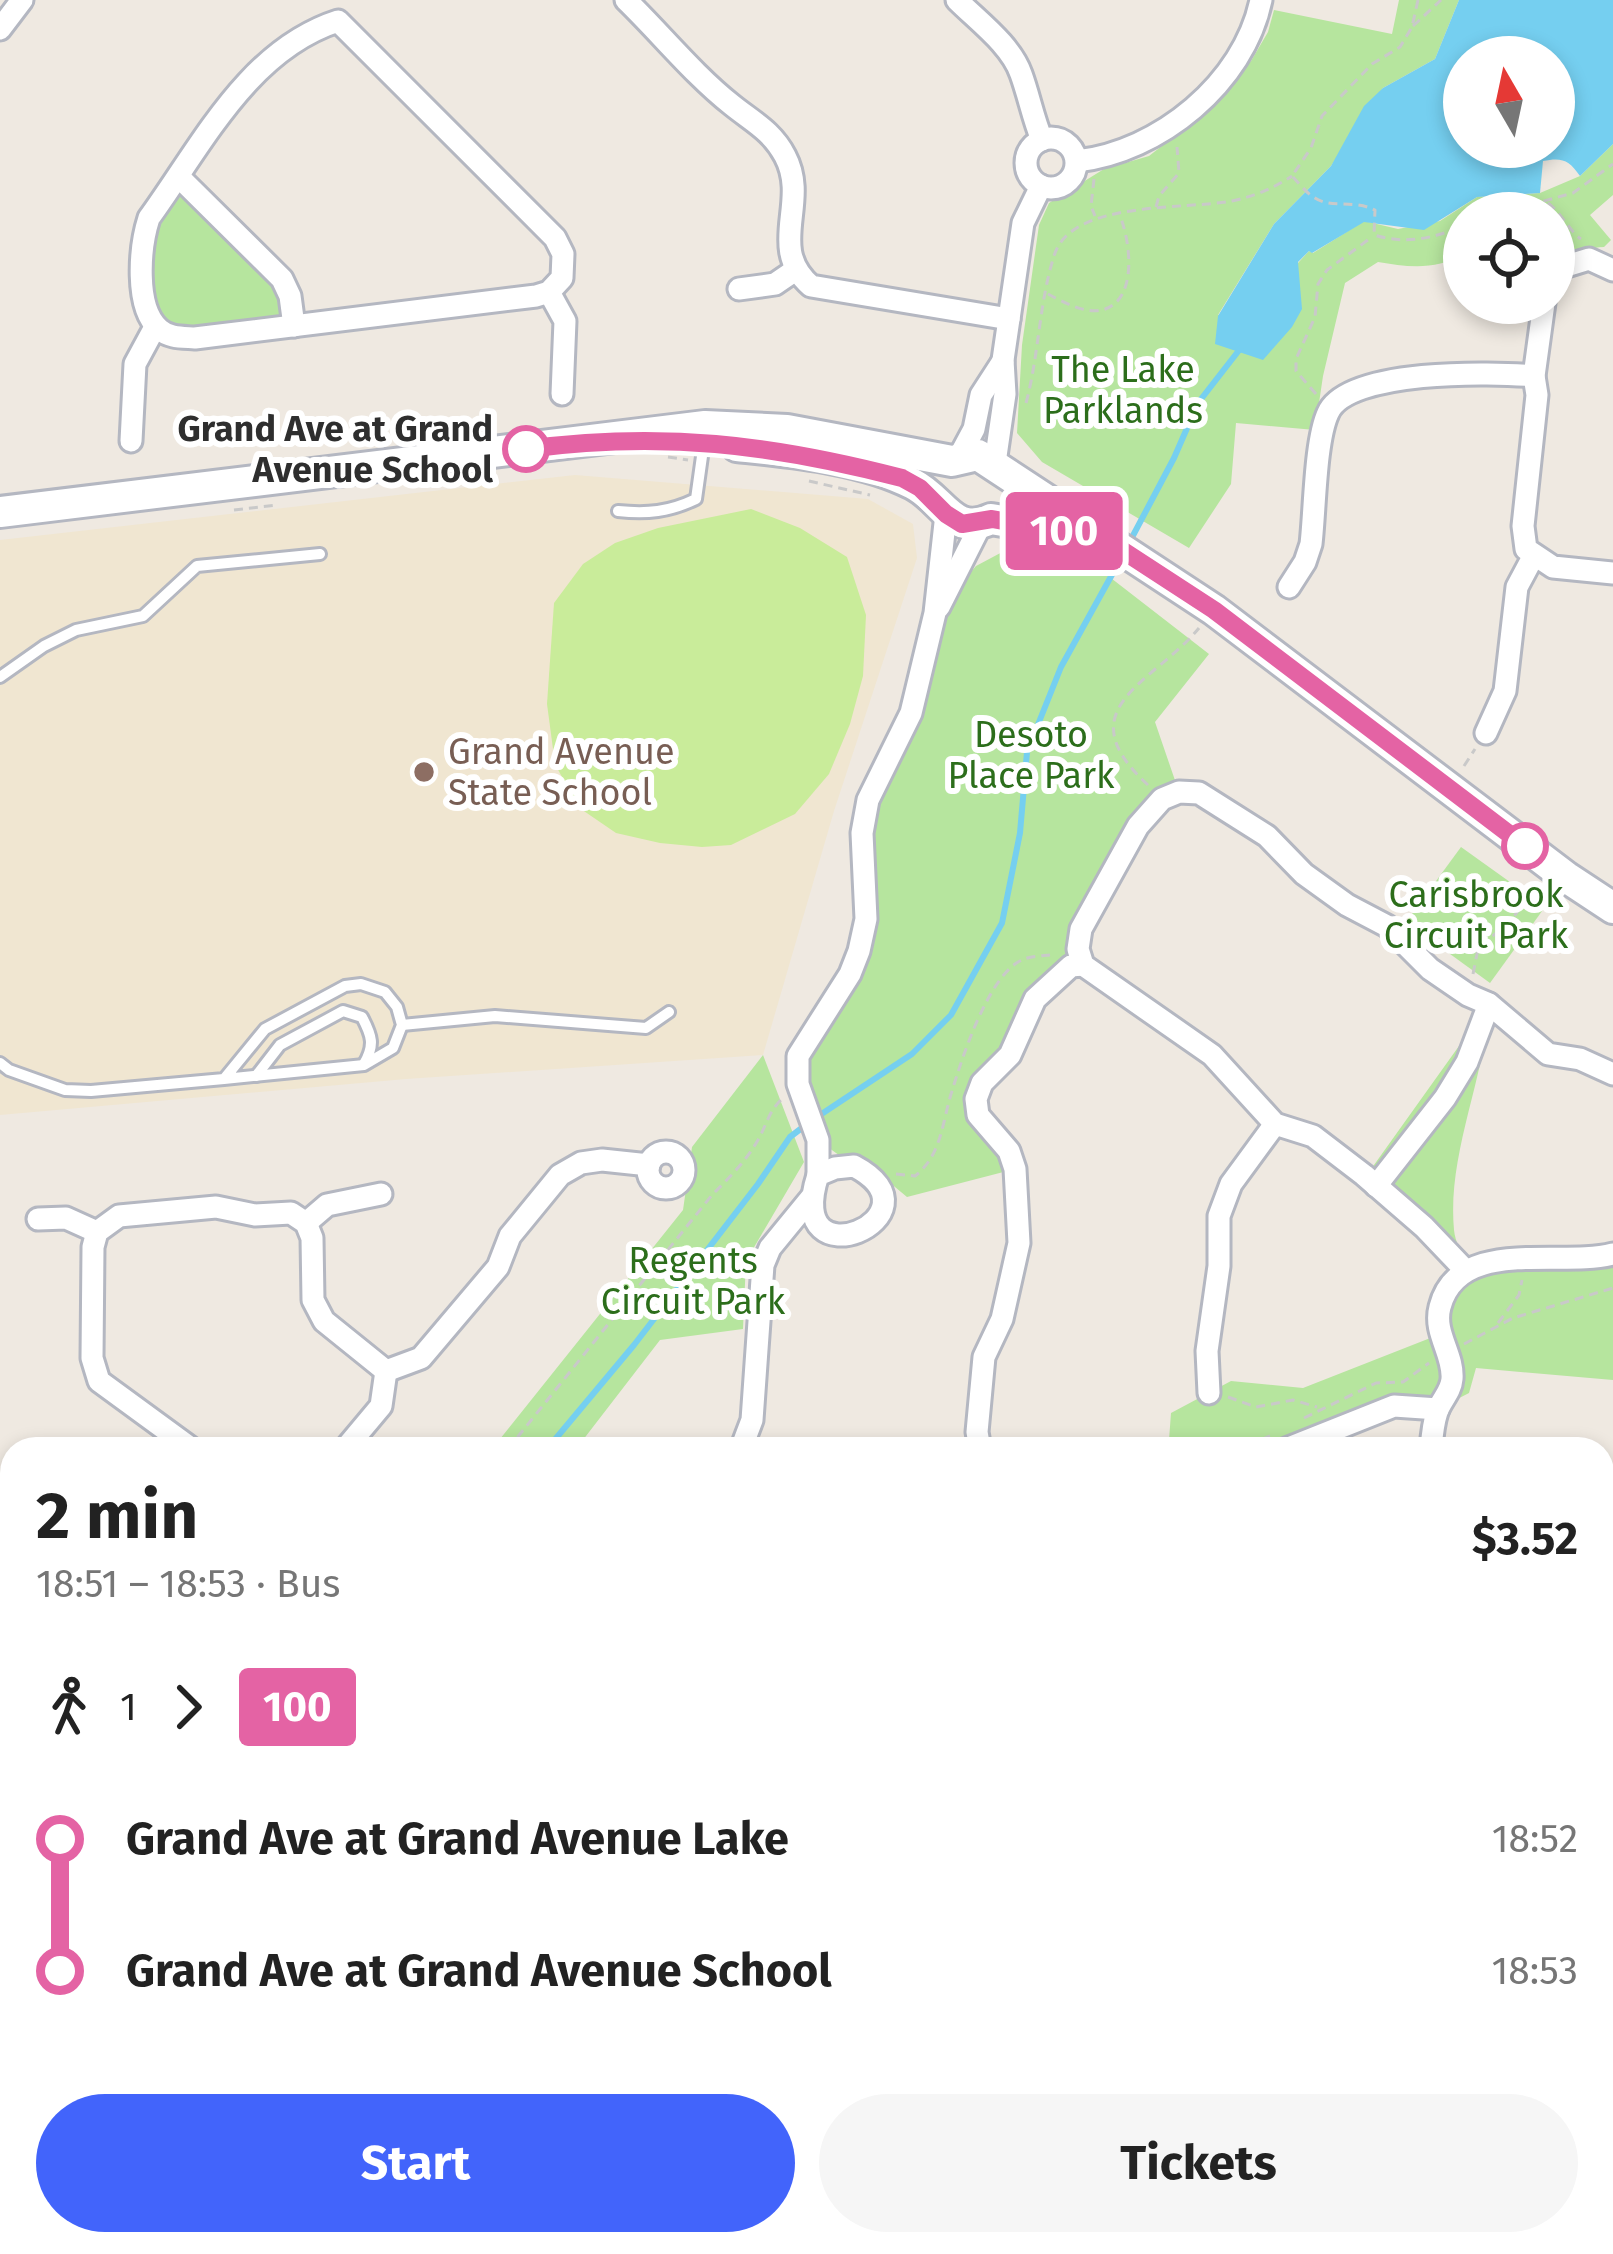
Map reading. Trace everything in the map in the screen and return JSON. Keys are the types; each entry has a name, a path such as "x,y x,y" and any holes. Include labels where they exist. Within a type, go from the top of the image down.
{"street":[{"path":"0,29 22,0"},
{"path":"338,21 555,238 563,254 562,278 549,292 195,338 171,336 155,327 144,302 143,237 149,218 257,69 298,37 338,21 354,0"},
{"path":"626,0 733,106 766,128 788,159 794,191 788,248 794,271 811,286 1009,319"},
{"path":"957,0 1005,48 1021,72 1028,108 1042,140"},
{"path":"1042,140 1026,159 1029,175 1041,186 1058,188 1083,161 1146,144 1180,119 1238,58 1256,24 1261,0"},
{"path":"1042,140 1065,142 1083,161"},
{"path":"179,177 282,279 294,326"},
{"path":"935,613 987,521 1006,498 999,468 1004,360 1023,223 1041,186"},
{"path":"1575,264 1589,259 1613,270"},
{"path":"739,290 775,284 794,271"},
{"path":"549,292 565,321 562,394"},
{"path":"1541,324 1523,526 1526,549 1553,567 1613,573"},
{"path":"131,441 135,364 155,327"},
{"path":"784,1234 851,1237 866,1231 879,1216 881,1193 871,1175 816,1134 795,1101 798,1056 850,974 859,951 866,919 862,832 868,800 911,712 935,613 942,508 938,479 974,429 981,395 1004,360"},
{"path":"1289,586 1311,544 1325,420 1332,405 1350,391 1468,372 1534,376"},
{"path":"7,514 705,426 787,430 956,459 978,455 1155,569 1613,908"},
{"path":"617,438 703,452 844,464 902,478 962,524 987,521 1105,539"},
{"path":"1486,733 1505,691 1516,587 1533,557"},
{"path":"978,1437 984,1357 1002,1319 1019,1243 1015,1169 1009,1151 978,1115 976,1099 982,1083 1010,1055 1034,999 1080,957 1081,929 1138,826 1162,799 1179,791 1199,794 1267,836 1304,874 1387,926 1430,969 1490,1004 1548,1054 1580,1059 1613,1074"},
{"path":"1080,957 1212,1055 1275,1124 1313,1136 1376,1186 1466,1271"},
{"path":"1376,1186 1445,1099 1467,1062 1490,1004"},
{"path":"1209,1394 1207,1351 1219,1266 1220,1216 1231,1184 1275,1124"},
{"path":"746,1437 752,1420 763,1264 770,1248 811,1198 818,1174 816,1134"},
{"path":"386,1371 422,1358 497,1267 510,1236 560,1174 580,1163 602,1160 649,1165"},
{"path":"818,1174 854,1166"},
{"path":"306,1223 326,1204 381,1194"},
{"path":"811,1198 815,1218 831,1234"},
{"path":"176,1437 99,1381 92,1358 93,1247 97,1232 119,1216 216,1207 256,1214 291,1213 306,1223 312,1238 313,1300 324,1321 386,1371"},
{"path":"38,1219 66,1218 97,1232"},
{"path":"1433,1437 1438,1409 1453,1373 1439,1335 1438,1310 1448,1288 1466,1271 1489,1260 1581,1260 1613,1254"},
{"path":"355,1437 381,1406 386,1371"},
{"path":"1295,1437 1394,1406 1438,1409"}],"lane":[{"path":"617,512 673,510 696,499 703,452"},
{"path":"0,677 76,630 143,616 197,566 320,554"},
{"path":"0,1063 64,1090 91,1091 364,1065 393,1048 402,1025 397,1007 385,992 362,984 345,986 265,1029 224,1078"},
{"path":"256,1076 280,1045 343,1011 362,1017 371,1034 373,1049 364,1065"},
{"path":"402,1025 495,1016 646,1028 669,1012"}],"path":[{"path":"1412,27 1418,0"},
{"path":"1021,418 1036,365 1054,253 1067,232 1095,218 1228,202 1264,193 1292,176 1311,148 1322,116 1372,64 1400,47 1412,27 1441,0"},
{"path":"1156,209 1159,196 1179,173 1180,119"},
{"path":"1083,161 1095,183 1091,206 1095,218"},
{"path":"1575,192 1613,164"},
{"path":"1292,176 1316,200 1358,202 1375,210 1374,235"},
{"path":"1047,293 1069,305 1099,311 1111,306 1124,290 1128,272 1120,214"},
{"path":"1374,235 1417,241 1443,233"},
{"path":"1332,405 1309,389 1296,370 1296,359 1316,317 1318,284 1327,270 1374,235"},
{"path":"663,457 703,452"},
{"path":"418,487 485,479"},
{"path":"809,481 870,495"},
{"path":"228,510 291,502"},
{"path":"1162,799 1121,761 1113,735 1117,712 1131,688 1179,652 1202,625"},
{"path":"1468,995 1478,949 1512,919 1537,886"},
{"path":"889,1169 899,1176 915,1176 938,1146 971,1031 1004,973 1022,960 1080,957"},
{"path":"518,1437 732,1175 758,1140 771,1108 784,1096 795,1101"},
{"path":"1498,1324 1519,1295 1522,1260"},
{"path":"1299,1425 1318,1408 1376,1382 1403,1382 1498,1324 1613,1288"},
{"path":"1209,1394 1256,1407 1293,1400 1318,1408"}],"shaded area":[{"name":"Grand Avenue State School","path":"575,475 868,499 913,524 917,558 834,811 763,1055 406,1079 0,1115 0,540"}],"green space":[{"name":"The Lake Parklands","path":"1399,0 1459,0 1435,59 1383,88 1331,166 1274,224 1218,315 1297,272 1309,251 1313,253 1364,221 1398,229 1443,219 1443,262 1411,266 1378,262 1345,283 1315,430 1236,423 1231,484 1189,548 1042,462 1017,433 1022,345 1039,225 1049,203 1104,169 1149,156 1195,120 1251,61 1274,10 1392,34"},
{"name":"The Lake Parklands","path":"1613,144 1613,195 1590,215 1611,240 1604,247 1575,253 1575,192 1542,192 1580,176"},
{"path":"179,177 282,279 294,326 171,336 144,302 149,218"},
{"path":"751,509 800,528 847,557 866,615 863,676 850,724 829,774 795,814 731,845 660,843 616,833 578,807 555,764 547,704 554,603 583,564 615,543 658,528"},
{"name":"Desoto Place Park","path":"1006,550 1078,557 1209,654 1155,722 1179,792 1162,799 1071,966 976,1099 1015,1169 907,1197 877,1172 854,1166 818,1140 802,1098 803,1043 859,951 862,833 911,713 935,613 976,566"},
{"name":"Carisbrook Circuit Park","path":"1461,847 1545,907 1490,983 1406,922"},
{"path":"1489,1004 1453,1201 1455,1234 1466,1266 1369,1172"},
{"name":"Regents Circuit Park","path":"763,1055 804,1162 746,1261 743,1329 660,1340 585,1437 502,1437 683,1210 692,1147"},
{"path":"1613,1254 1613,1380 1476,1368 1469,1393 1438,1409 1407,1404 1318,1437 1169,1437 1171,1413 1231,1381 1303,1388 1438,1335 1466,1271"}],"water":[{"path":"1459,0 1613,0 1613,144 1580,176 1574,168 1575,36 1444,36"},
{"path":"1443,39 1443,168 1542,168 1540,192 1443,192 1443,218 1424,230 1364,222 1309,251 1298,262 1302,309 1263,360 1215,344 1218,316 1274,224 1331,166 1364,106 1383,88 1435,59"}],"waterway":[{"path":"1128,545 1198,403 1240,349"},
{"path":"817,1117 912,1054 951,1015 1002,923 1020,833 1027,752 1061,667 1119,562"},
{"path":"557,1437 634,1345 790,1137 807,1124"}],"bus line":[{"name":"100","path":"526,449 617,438 770,450 902,478 962,524 992,519 1105,539 1214,610 1525,846"}],"place":[{"name":"Grand Ave at Grand Avenue School","path":"526,449"},
{"name":"Grand Avenue State School","path":"424,772"}]}
